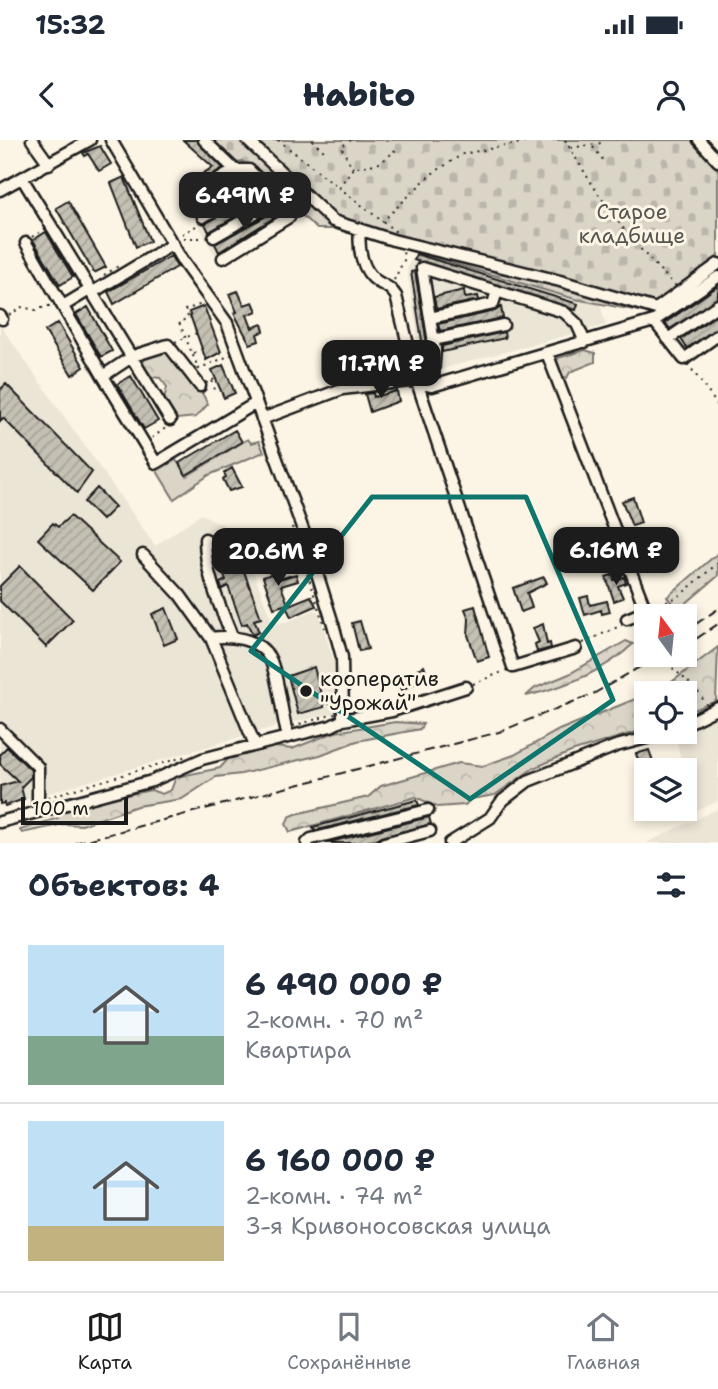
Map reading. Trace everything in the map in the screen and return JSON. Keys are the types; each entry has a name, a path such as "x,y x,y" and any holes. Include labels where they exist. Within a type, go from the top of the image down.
{"street":[{"path":"32,140 49,164"},
{"path":"0,190 90,140"},
{"path":"111,140 173,244 226,323 306,538 342,657 341,716"},
{"path":"204,140 235,170"},
{"path":"247,140 334,220 408,243 656,309 718,264"},
{"path":"699,140 718,161"},
{"path":"190,196 242,167 285,205 288,220 223,258"},
{"path":"22,178 170,420"},
{"path":"203,218 260,184"},
{"path":"214,237 280,199"},
{"path":"360,229 358,247 368,272 377,281 390,287 396,296 418,385 513,667 576,648"},
{"path":"26,243 156,463 256,403"},
{"path":"61,303 92,290 173,244"},
{"path":"432,386 433,340 422,268 564,312 577,324 585,342"},
{"path":"262,419 342,389 409,381 432,386 654,321 718,277"},
{"path":"430,318 493,304 497,291"},
{"path":"668,339 718,305"},
{"path":"654,321 684,359 718,335"},
{"path":"433,340 503,325"},
{"path":"103,376 133,356 168,345 200,386"},
{"path":"547,353 643,604"},
{"path":"205,539 205,556 211,579 231,635"},
{"path":"143,555 180,595 211,638 255,746"},
{"path":"627,619 634,616"},
{"path":"211,638 231,635 254,644 269,657 286,733"},
{"path":"0,822 38,807 152,781 202,759 255,746 341,716 392,711 466,687"},
{"path":"697,718 715,709"},
{"path":"0,729 38,767 38,807"},
{"path":"450,843 490,818 502,801 528,781 634,741"},
{"path":"307,843 311,839 428,810"},
{"path":"384,843 430,831"}],"path":[{"path":"278,140 408,243 404,260 390,287"},
{"path":"312,140 326,153"},
{"path":"351,140 341,147 352,168"},
{"path":"382,222 430,175 463,154 536,140"},
{"path":"565,140 607,210 642,253 681,290"},
{"path":"570,148 601,143"},
{"path":"593,146 604,161"},
{"path":"338,188 352,168 380,163 395,152 390,148"},
{"path":"182,234 202,223 203,218"},
{"path":"26,243 52,225"},
{"path":"184,238 214,237"},
{"path":"208,302 185,310 189,318 179,322 205,383 213,380 215,390 218,389"},
{"path":"1,318 22,307 35,310 61,303"},
{"path":"168,345 197,333"},
{"path":"198,369 232,355 229,345"},
{"path":"192,354 202,349"},
{"path":"684,359 718,406"},
{"path":"144,443 167,427 170,420"},
{"path":"290,520 327,637"},
{"path":"659,604 678,597 718,563"},
{"path":"576,648 627,619"},
{"path":"466,687 513,667"},
{"path":"671,667 715,709"},
{"path":"286,733 341,716"},
{"path":"38,807 190,755"}],"highlighted area":[{"path":"372,497 526,497 613,700 470,799 251,651"}],"shaded area":[{"path":"183,140 211,140 236,163 242,162 302,216 220,264 178,189 213,167"},
{"path":"415,253 576,300 600,304 606,325 423,374 407,268"},
{"path":"718,276 718,339 687,360 657,318"},
{"path":"0,325 155,546 201,514 223,525 242,542 273,624 289,621 315,610 319,613 333,659 337,713 284,724 5,806 0,804"},
{"path":"718,713 718,801 697,811 697,758 680,758 677,744 697,744 697,723"},
{"path":"718,809 718,843 646,843 697,821"}],"green space":[{"name":"Старое кладбище","path":"212,140 691,140 718,170 718,272 655,314 575,299 335,229 317,229 242,161 237,163"},
{"path":"166,350 201,391 208,404 196,417 177,419 164,399 167,387 160,378 152,377 142,365 147,354"},
{"path":"585,350 595,353 595,362 570,372 567,378 559,375 555,369 558,358"},
{"path":"248,439 251,443 259,441 264,452 209,475 174,499 157,471 176,460 187,476"},
{"path":"718,553 718,576 685,604 673,604 667,597"},
{"path":"626,641 633,644 597,670 569,683 526,696 535,688 569,674"},
{"path":"718,647 716,701 697,709 697,681 673,681 692,667 697,667 697,663"},
{"path":"634,700 634,733 571,752 534,768 495,795 471,799 465,805 437,807 416,797 290,832 286,824 289,817 296,814 368,797 381,786 459,763 483,766 514,755 559,730"},
{"path":"395,722 423,724 420,729 357,741 320,755 241,774 216,777 182,799 137,806 82,825 64,824 22,833 20,830 58,818 63,811 78,805 151,790 162,794 171,790 176,777 220,768 230,757 275,747 292,749 335,732"}],"building":[{"path":"183,140 197,140 223,168 185,191 182,187 213,167"},
{"path":"100,146 111,164 99,171 88,154 85,156 83,153"},
{"path":"124,177 150,241 136,247 111,183"},
{"path":"237,177 246,177 250,181 198,212 193,203"},
{"path":"261,192 267,198 209,232 205,224"},
{"path":"68,201 106,267 94,273 56,208"},
{"path":"279,209 280,214 219,252 215,244"},
{"path":"46,232 73,277 60,285 33,240"},
{"path":"416,254 578,304 576,310 414,260"},
{"path":"171,256 177,267 114,304 108,292"},
{"path":"415,271 428,349 424,353 411,272"},
{"path":"718,286 718,298 670,329 665,323"},
{"path":"464,290 465,298 478,296 479,300 436,309 434,297"},
{"path":"238,291 244,305 253,302 257,311 247,315 252,328 262,324 264,331 257,334 259,341 250,344 234,313 237,312 229,294"},
{"path":"204,306 221,352 206,360 189,312"},
{"path":"88,307 112,351 101,357 76,314"},
{"path":"501,307 503,318 440,331 438,324 495,311"},
{"path":"718,314 718,328 687,348 681,339"},
{"path":"58,323 84,367 72,375 45,331"},
{"path":"504,332 505,338 442,352 442,346"},
{"path":"223,365 235,393 224,398 212,370"},
{"path":"131,376 158,421 144,429 117,384"},
{"path":"6,384 92,472 77,493 3,418 0,421 0,390"},
{"path":"397,391 399,401 370,412 365,394 373,393 374,397"},
{"path":"235,430 242,442 186,475 179,463"},
{"path":"232,468 242,487 229,491 223,479 226,477 224,473"},
{"path":"97,488 115,507 102,520 84,502"},
{"path":"633,497 641,523 632,526 622,501"},
{"path":"70,516 120,562 93,590 38,539 53,523 58,527"},
{"path":"223,534 227,546 234,544 261,618 254,620 259,632 253,635 247,623 242,625 228,586 222,589 220,583 226,580 214,551 221,549 216,537"},
{"path":"20,566 73,620 46,647 0,601 0,586"},
{"path":"276,572 279,579 296,574 298,581 281,586 288,604 274,608 263,577"},
{"path":"612,575 614,580 624,577 626,583 618,586 623,598 614,601 606,577"},
{"path":"544,577 547,583 527,593 532,608 521,612 513,588"},
{"path":"311,596 316,606 291,617 286,606"},
{"path":"588,596 590,605 607,601 610,612 602,614 601,610 585,615 580,598"},
{"path":"475,606 489,657 477,661 468,635 469,619 465,609"},
{"path":"166,608 178,639 164,645 152,614"},
{"path":"360,621 368,649 359,651 352,623"},
{"path":"543,624 547,644 550,643 551,648 537,652 535,644 539,642 533,628"},
{"path":"424,666 428,677 401,690 398,680 418,673 417,669"},
{"name":"кооператив \"Урожай\"","path":"314,667 324,707 298,714 288,676"},
{"path":"7,747 31,770 31,777 21,787 24,799 5,806 4,803 0,804 0,786 18,781 0,764 0,754"},
{"path":"649,750 652,758 638,758 636,754"},
{"path":"417,800 419,805 314,831 313,827"},
{"path":"429,817 431,824 362,843 326,843"}],"railway":[{"path":"697,623 718,609"},
{"path":"697,638 718,624"},
{"path":"75,843 499,732 595,693 640,667"}],"place":[{"name":"кооператив \"Урожай\"","path":"306,691"}]}
